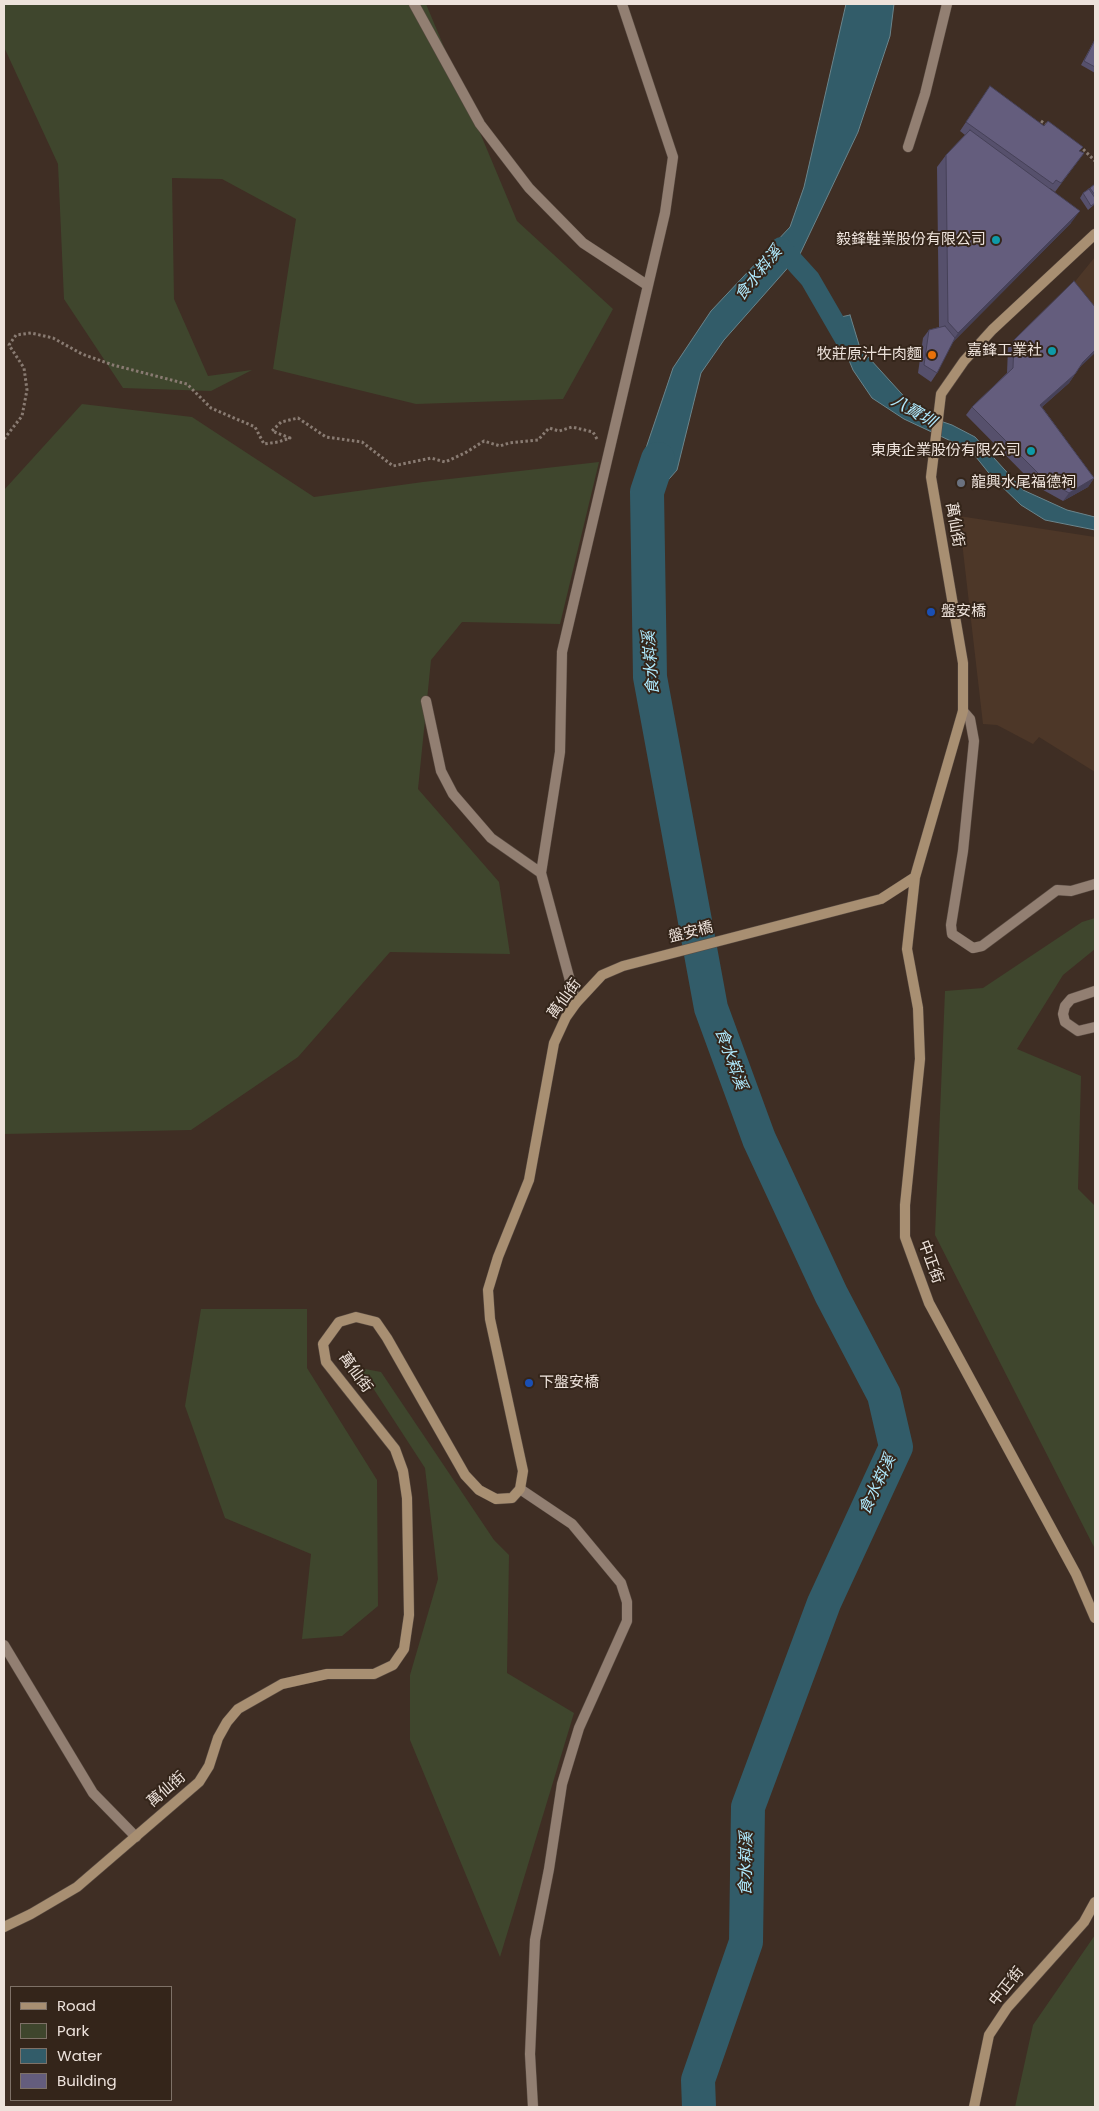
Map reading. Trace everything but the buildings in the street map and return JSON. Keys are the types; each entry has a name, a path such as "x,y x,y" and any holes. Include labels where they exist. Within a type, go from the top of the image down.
{"street":[{"path":"414,4 480,124 529,188 583,243 647,285"},
{"path":"576,1003 541,873 560,752 562,652 665,213 673,157 622,4"},
{"path":"908,147 926,94 947,4"},
{"name":"萬仙街","path":"916,877 963,711 963,663 931,477 941,394 964,361 992,330 1095,234"},
{"path":"426,701 441,771 453,794 491,838 541,873"},
{"path":"963,711 970,720 974,741 963,851 951,925 952,934 973,948 982,946 1057,890 1071,891 1095,884"},
{"name":"盤安橋","path":"624,966 881,899 916,877"},
{"name":"中正街","path":"916,877 907,949 918,1008 920,1060 905,1205 906,1238 929,1303 1076,1574 1095,1618"},
{"name":"萬仙街","path":"4,1927 31,1914 77,1887 199,1782 209,1766 218,1738 227,1722 238,1709 282,1684 328,1674 374,1674 393,1665 404,1649 409,1615 407,1498 403,1471 395,1449 326,1362 324,1344 339,1322 356,1317 376,1322 465,1475 479,1490 496,1499 512,1498 520,1489 523,1471 490,1319 488,1290 498,1258 529,1180 554,1043 566,1017 576,1003 602,976 624,966"},
{"path":"1095,991 1071,999 1065,1006 1063,1014 1065,1022 1078,1031 1095,1027"},
{"path":"520,1489 572,1524 621,1583 627,1602 627,1621 579,1728 562,1784 549,1869 535,1940 530,2054 533,2107"},
{"path":"4,1645 93,1793 136,1837"},
{"name":"中正街","path":"974,2107 989,2035 1012,2002 1084,1922 1095,1902"}],"path":[{"path":"1041,120 1050,128"},
{"path":"1075,147 1082,148 1095,161"},
{"path":"4,439 22,416 27,390 24,368 9,345 16,335 30,333 53,338 82,354 113,365 188,384 211,408 255,427 264,444 290,438 272,430 281,422 298,418 326,437 362,442 393,466 431,458 445,462 465,453 484,441 500,446 527,440 538,440 549,428 559,431 572,427 593,432 608,456"}],"shaded area":[{"path":"1095,257 1095,323 1068,290"},
{"path":"959,516 1095,537 1095,772 1039,737 1033,744 997,725 983,724"}],"green space":[{"path":"4,4 426,4 517,221 613,309 563,399 416,404 273,369 296,219 222,179 172,178 174,299 208,376 252,370 211,391 123,388 64,299 58,164 4,47"},
{"path":"82,404 192,417 314,497 423,482 599,462 560,624 462,622 431,660 418,789 499,882 510,954 390,952 298,1057 191,1130 4,1134 4,490"},
{"path":"1095,918 1095,949 1063,975 1017,1049 1081,1076 1078,1189 1095,1206 1095,1549 935,1235 945,991 983,988 1082,922"},
{"path":"201,1309 307,1309 307,1368 377,1480 378,1606 342,1636 302,1639 311,1554 225,1518 185,1406"},
{"path":"360,1368 381,1372 494,1540 509,1555 507,1673 574,1713 500,1957 410,1740 410,1675 438,1579 425,1468"},
{"path":"1095,1935 1095,2107 1015,2107 1033,2025"}],"water":[{"path":"846,4 894,4 890,36 858,132 800,254 724,340 701,373 677,470 647,504 638,497 644,454 673,368 711,311 790,227 804,187"},
{"name":"八寶圳","path":"850,315 860,348 920,414 952,425 975,437 1023,490 1067,510 1095,517 1095,530 1045,520 1021,505 992,477 976,457 953,442 904,419 872,398 853,370 841,341 827,320"}],"waterway":[{"name":"八寶圳","path":"781,247 810,279 847,343"},
{"name":"食水嵙溪","path":"658,459 647,492 650,677 711,1008 759,1139 831,1294 884,1395 896,1447 824,1603 748,1807 746,1942 698,2080 699,2107"}],"place":[{"name":"毅鋒鞋業股份有限公司","path":"996,240"},
{"name":"嘉鋒工業社","path":"1052,351"},
{"name":"牧莊原汁牛肉麵","path":"932,355"},
{"name":"東庚企業股份有限公司","path":"1031,451"},
{"name":"龍興水尾福德祠","path":"961,483"},
{"name":"盤安橋","path":"931,612"},
{"name":"下盤安橋","path":"529,1383"}]}
